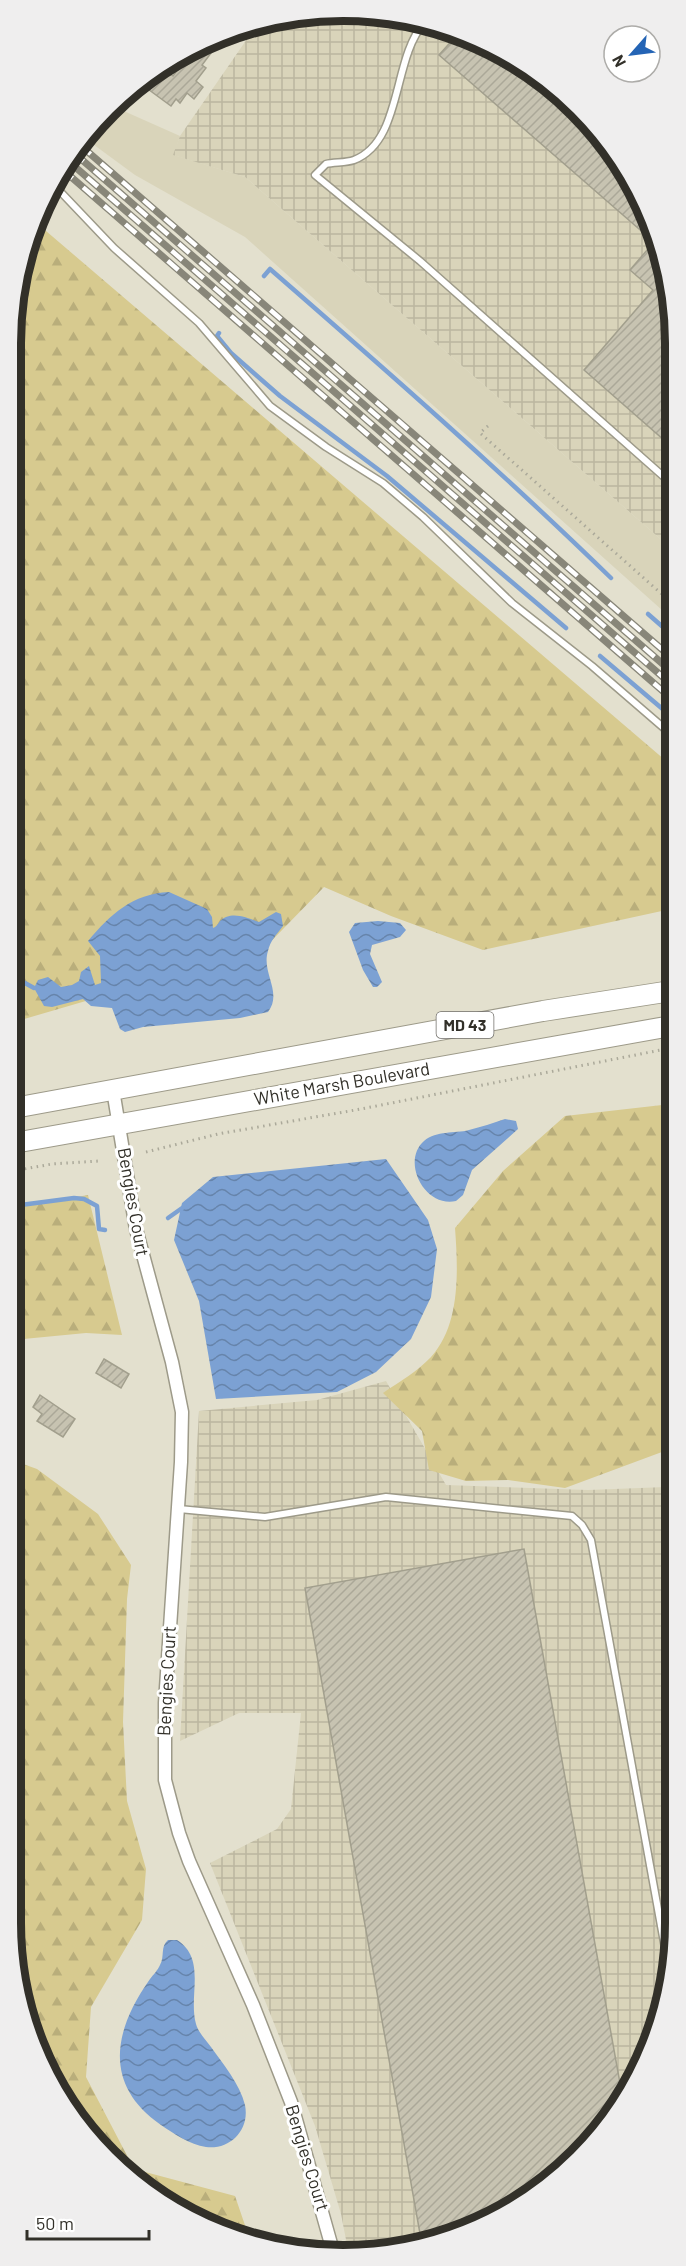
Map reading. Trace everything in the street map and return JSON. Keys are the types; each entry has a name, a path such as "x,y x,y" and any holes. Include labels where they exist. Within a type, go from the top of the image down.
{"main road":[{"name":"White Marsh Boulevard","path":"21,1107 543,1011 665,993"},
{"name":"White Marsh Boulevard","path":"21,1142 665,1027"}],"street":[{"name":"Bengies Court","path":"113,1090 136,1230 172,1362 180,1401 182,1436 163,1748 171,1806 189,1861 253,2005 291,2102 331,2244"}],"lane":[{"path":"418,30 413,35 394,105 376,144 354,160 326,164 315,175 420,261 665,478"},
{"path":"59,191 114,248 199,323 270,406 383,483 423,517 512,603 592,666 665,729"},
{"path":"178,1509 265,1517 386,1497 572,1516 582,1525 591,1540 664,1943"}],"path":[{"path":"488,426 480,433 665,597"},
{"path":"146,1152 206,1137 665,1049"},
{"path":"21,1170 52,1164 99,1161"}],"shaded area":[{"path":"322,22 385,24 447,38 504,64 555,101 585,131 622,182 648,239 659,280 665,343 665,543 245,177 173,155 180,136 250,35 280,27"},
{"path":"121,110 180,136 174,155 245,177 665,543 665,613 245,237 135,175 91,143"},
{"path":"386,1381 446,1485 588,1490 665,1487 665,1923 659,1986 648,2027 622,2084 598,2119 571,2151 522,2191 485,2212 447,2228 406,2239 347,2245 341,2214 315,2126 210,1863 277,1829 291,1809 301,1713 239,1713 180,1741 199,1411 317,1400"}],"green space":[{"path":"43,228 665,760 665,910 483,950 391,916 324,887 243,970 96,998 21,1020 21,343 27,280"},
{"path":"665,1105 665,1451 565,1488 508,1480 466,1481 429,1470 422,1431 383,1393 426,1362 441,1344 448,1329 453,1312 457,1278 455,1228 503,1171 565,1116"},
{"path":"88,1195 122,1335 86,1333 21,1339 21,1207"},
{"path":"21,1463 37,1469 98,1514 131,1565 127,1599 123,1722 127,1801 146,1869 142,1920 91,2007 86,2077 133,2166 101,2135 64,2084 38,2027 27,1986 21,1923"},
{"path":"137,2170 235,2196 247,2230 182,2202"}],"water":[{"path":"169,892 207,909 212,917 213,928 229,916 240,916 259,922 276,912 281,914 283,926 270,944 268,951 267,967 273,997 268,1012 240,1018 143,1027 125,1032 120,1029 112,1008 91,1006 83,999 52,1007 44,1006 34,988 38,980 48,977 61,987 72,985 79,981 81,972 89,966 95,985 101,983 100,956 88,941 123,907 144,897"},
{"path":"378,921 400,923 406,930 400,937 372,945 370,954 382,982 377,987 373,987 363,970 349,932 355,923"},
{"path":"505,1119 516,1121 518,1129 472,1170 463,1195 456,1201 444,1201 434,1197 426,1190 419,1181 415,1160 417,1150 424,1141 434,1135 469,1130"},
{"path":"386,1159 428,1220 437,1249 431,1297 411,1339 376,1372 337,1392 216,1399 199,1301 174,1240 182,1203 213,1177"},
{"path":"168,1940 177,1940 192,1957 195,1979 194,2013 197,2027 226,2067 245,2105 246,2114 241,2130 230,2142 215,2147 194,2144 161,2125 142,2109 130,2093 122,2075 120,2057 122,2038 128,2018 137,1999 159,1967 164,1946"}],"building":[{"path":"452,40 504,64 555,101 571,115 611,164 632,201 647,235 439,55"},
{"path":"215,48 202,65 206,68 196,81 203,87 194,99 187,93 180,103 176,99 171,106 147,88 168,72 173,76 182,64"},
{"path":"650,246 659,280 664,322 665,441 584,370 653,290 630,270"},
{"path":"104,1359 129,1374 121,1388 96,1373"},
{"path":"40,1395 75,1419 63,1437 37,1421 42,1414 33,1407"},
{"path":"524,1549 621,2086 598,2119 571,2151 522,2191 485,2212 447,2228 420,2235 305,1588"}],"waterway":[{"path":"264,276 270,269 485,460 611,578"},
{"path":"219,333 217,336 231,353 280,396 387,476 566,628"},
{"path":"648,614 665,629"},
{"path":"600,656 665,711"},
{"path":"21,981 34,988"},
{"path":"21,1205 74,1198 84,1199 97,1206 99,1229 105,1230"},
{"path":"168,1218 185,1206"}],"railway":[{"path":"86,150 665,652"},
{"path":"80,158 665,666"},
{"path":"74,166 665,679"},
{"path":"68,175 665,693"}]}
